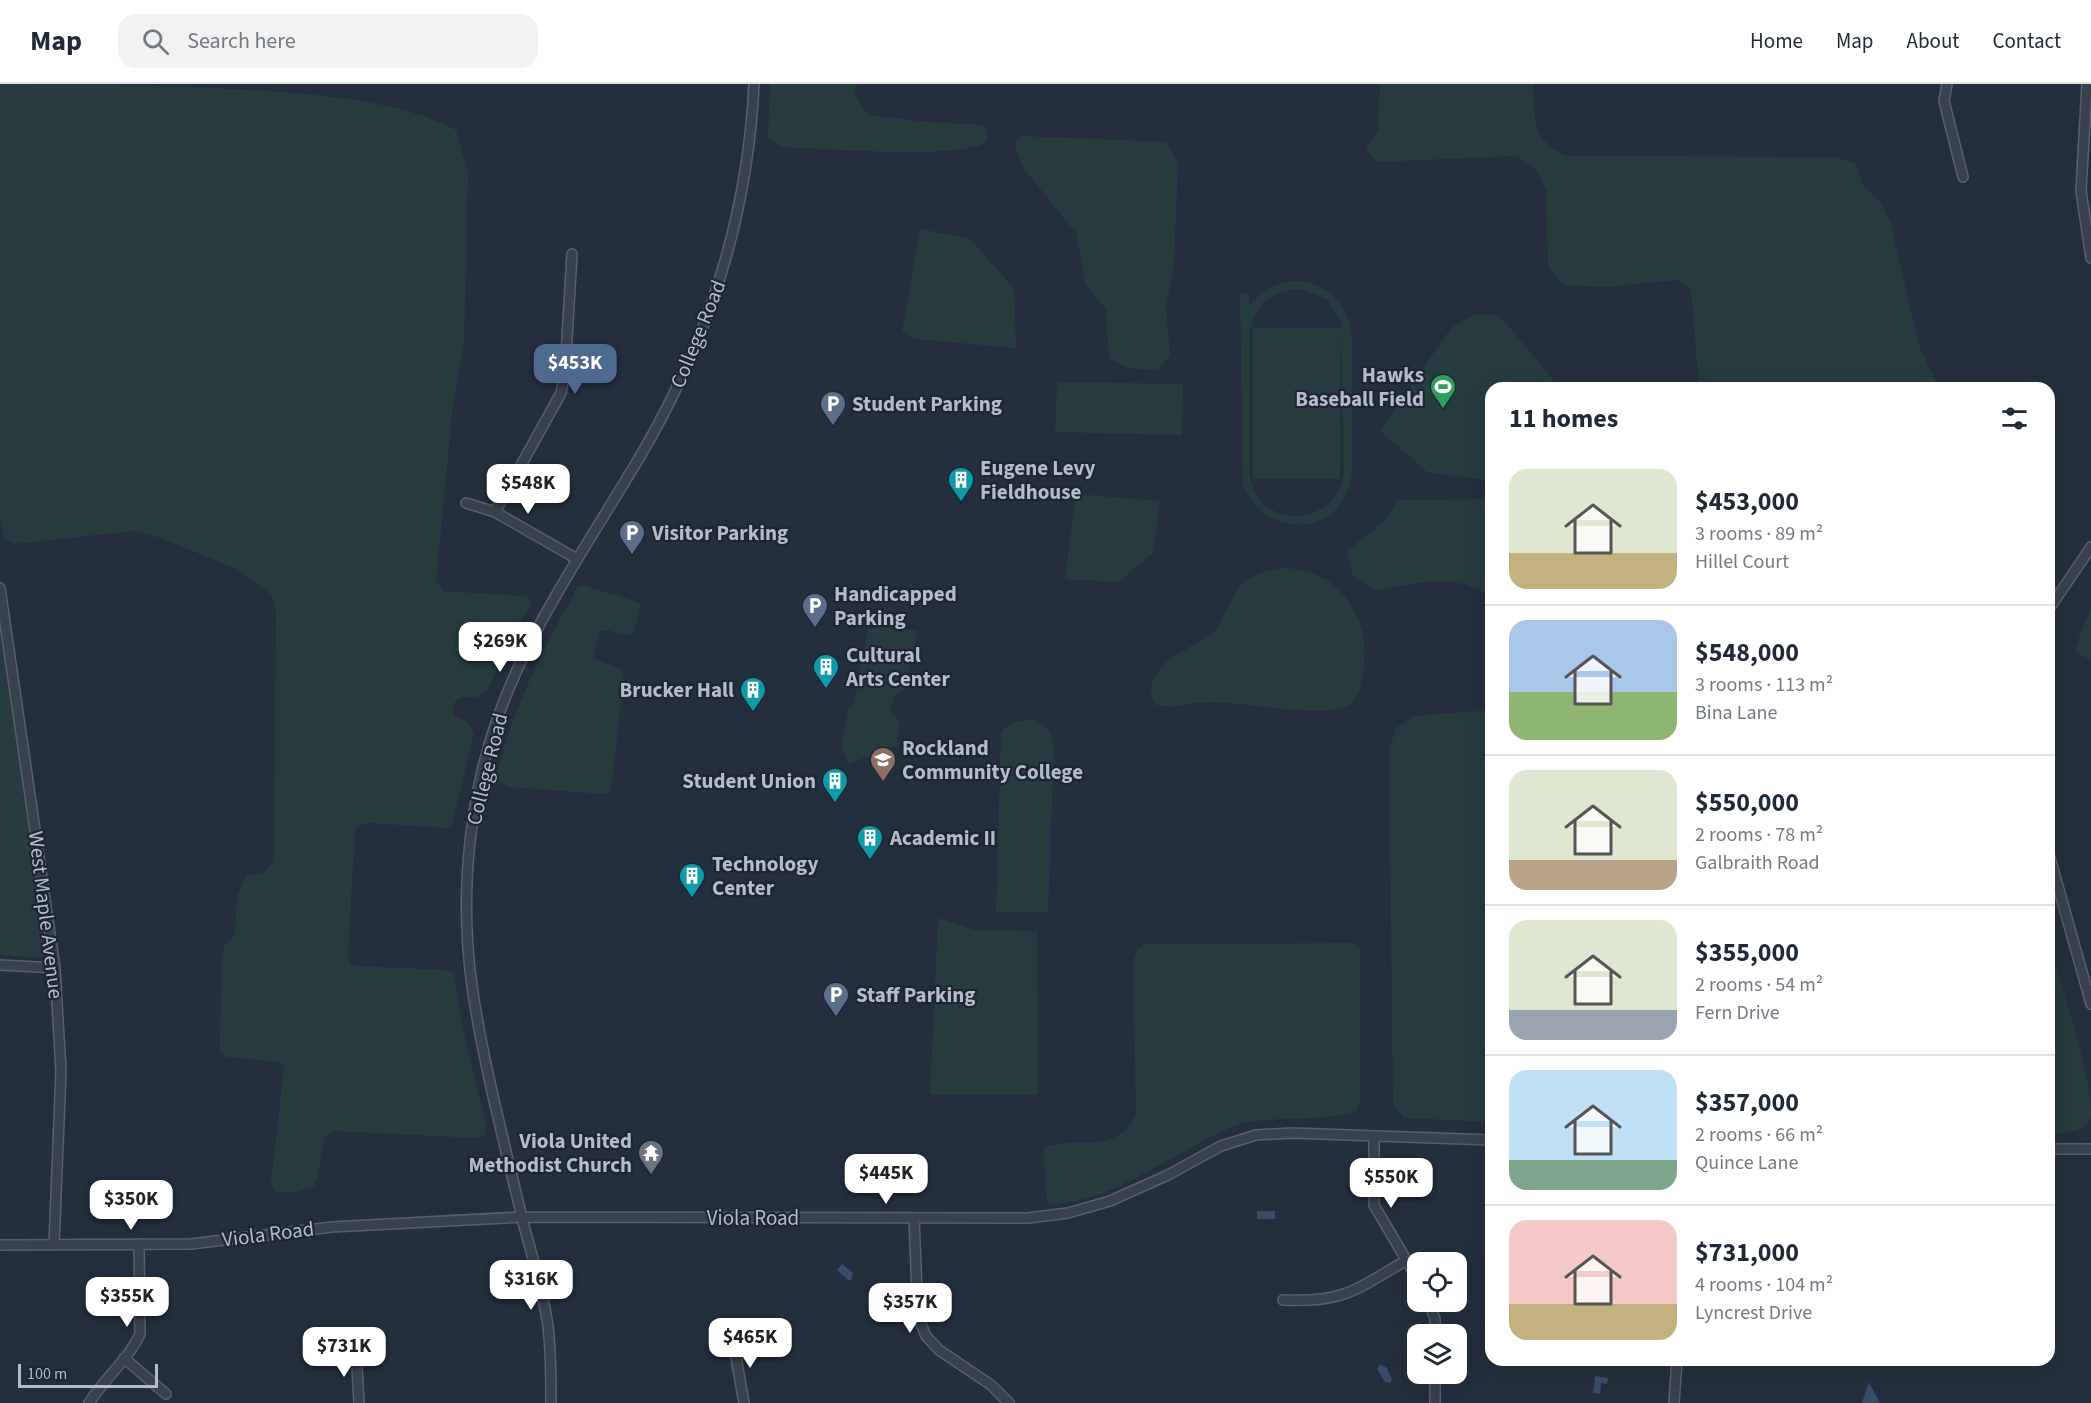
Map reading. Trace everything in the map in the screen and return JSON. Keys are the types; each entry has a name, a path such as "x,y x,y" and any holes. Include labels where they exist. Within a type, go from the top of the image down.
{"street":[{"name":"College Road","path":"551,1403 548,1323 480,1032 471,982 466,899 469,846 482,769 503,702 526,647 670,404 705,325 724,268 741,197 750,144 754,84"},
{"path":"1947,84 1944,100 1963,177"},
{"path":"2087,84 2081,191 2091,258"},
{"path":"495,512 561,393 565,372 572,255"},
{"path":"466,503 495,512 577,559"},
{"path":"2055,600 2091,547"},
{"name":"West Maple Avenue","path":"0,588 55,968 61,1071 54,1245"},
{"path":"2055,875 2091,1004"},
{"path":"0,965 55,968"},
{"name":"Viola Road","path":"0,1245 191,1244 332,1227 522,1217 1018,1218 1068,1213 1110,1201 1149,1185 1221,1146 1239,1139 1274,1133 1485,1140"},
{"path":"1374,1136 1374,1205 1407,1264"},
{"path":"2055,1149 2091,1149"},
{"path":"914,1218 918,1317 926,1336 939,1350 991,1385 1009,1403"},
{"path":"89,1403 102,1382 124,1359 140,1334 139,1244"},
{"path":"1283,1300 1318,1302 1336,1298 1405,1261"},
{"path":"733,1340 744,1403"},
{"path":"356,1351 359,1403"},
{"path":"124,1359 166,1394"},
{"path":"1674,1403 1677,1366"},
{"path":"1435,1384 1435,1403"}],"green space":[{"path":"0,84 166,86 313,95 389,106 436,120 456,130 468,172 464,344 453,404 436,581 444,591 522,596 529,598 531,603 487,690 477,697 461,697 452,705 454,715 468,723 474,733 452,825 446,828 371,823 360,825 355,830 348,956 351,964 356,966 447,970 454,973 462,1025 486,1125 485,1135 477,1138 333,1131 324,1137 317,1180 313,1187 296,1192 276,1192 271,1183 284,1067 280,1062 227,1057 220,1052 221,966 224,946 235,935 237,897 246,876 264,872 274,861 276,611 271,594 239,570 161,538 133,531 14,544 5,539 0,519"},
{"path":"770,84 858,84 854,92 868,115 927,122 985,125 988,141 974,147 951,151 922,152 781,147 768,137"},
{"path":"1380,84 1533,84 1537,127 1546,143 1567,156 1836,157 1856,164 1863,186 1880,202 1890,221 1919,346 1936,382 1699,382 1691,289 1677,280 1605,287 1563,285 1548,266 1546,190 1535,168 1516,156 1377,162 1366,150 1378,130"},
{"path":"1023,136 1166,142 1178,164 1174,264 1166,308 1170,356 1157,370 1128,368 1109,358 1106,309 1086,285 1076,233 1024,169 1014,143"},
{"path":"920,229 970,239 1014,288 1016,348 914,339 902,332"},
{"path":"1302,281 1322,288 1338,301 1348,318 1352,339 1352,473 1346,494 1335,510 1320,520 1304,525 1286,523 1269,516 1254,503 1243,484 1240,294 1249,293 1249,306 1260,294 1272,286","holes":["1301,289 1326,299 1341,322 1344,472 1339,489 1329,503 1301,516 1286,515 1271,509 1259,498 1251,482 1249,465 1249,339 1251,328 1264,302 1280,292"]},
{"name":"Hawks Baseball Field","path":"1473,315 1495,315 1505,322 1555,382 1485,382 1485,480 1427,472 1380,431 1451,328"},
{"path":"1253,328 1341,328 1340,479 1253,479"},
{"path":"1057,382 1183,384 1182,435 1055,432"},
{"path":"1076,494 1160,501 1153,553 1118,582 1065,579"},
{"path":"1485,499 1485,595 1465,585 1435,581 1375,591 1353,575 1347,551 1387,519 1397,500"},
{"path":"1284,567 1324,578 1344,595 1356,614 1363,633 1364,662 1361,684 1353,701 1347,706 1319,711 1215,702 1156,705 1151,694 1152,680 1167,661 1215,631 1240,585 1259,573"},
{"path":"583,585 637,602 641,606 634,633 628,636 607,630 600,631 593,655 596,660 621,669 624,677 611,791 604,794 509,787 500,782 497,775 512,725 553,632 578,587"},
{"path":"0,590 20,764 48,958 0,955"},
{"path":"2091,607 2091,660 2074,651"},
{"path":"878,624 917,631 905,690 894,695 890,713 900,721 897,739 899,745 848,764 841,747 849,707 853,707 868,629 877,628"},
{"path":"1485,710 1485,1122 1404,1118 1393,1104 1389,751 1396,728 1414,716"},
{"path":"1033,720 1049,730 1054,747 1048,912 996,912 1001,732 1015,721"},
{"path":"938,918 975,930 1037,931 1038,1095 930,1095"},
{"path":"1355,943 1360,949 1360,1099 1357,1110 1348,1114 1321,1118 1244,1123 1218,1133 1117,1187 1068,1203 1051,1205 1047,1201 1043,1148 1056,1144 1106,1141 1127,1128 1136,1115 1133,963 1138,948 1145,944"},
{"path":"2055,966 2081,1054 2090,1097 2089,1121 2080,1128 2055,1133"}],"water":[{"path":"1257,1211 1275,1211 1275,1219 1257,1219"},
{"path":"842,1264 853,1273 851,1280 837,1270"},
{"path":"1380,1364 1387,1368 1392,1380 1390,1383 1385,1382 1377,1369"},
{"path":"1595,1376 1608,1378 1607,1384 1601,1383 1600,1394 1593,1393"},
{"path":"1869,1382 1880,1403 1862,1403"}],"place":[{"name":"Hawks Baseball Field","path":"1443,410"},
{"name":"Student Parking","path":"833,427"},
{"name":"Eugene Levy Fieldhouse","path":"961,503"},
{"name":"Visitor Parking","path":"632,556"},
{"name":"Handicapped Parking","path":"815,629"},
{"name":"Cultural Arts Center","path":"826,690"},
{"name":"Brucker Hall","path":"753,713"},
{"name":"Rockland Community College","path":"883,783"},
{"name":"Student Union","path":"835,804"},
{"name":"Academic II","path":"870,861"},
{"name":"Technology Center","path":"692,899"},
{"name":"Staff Parking","path":"836,1018"},
{"name":"Viola United Methodist Church","path":"651,1176"}]}
